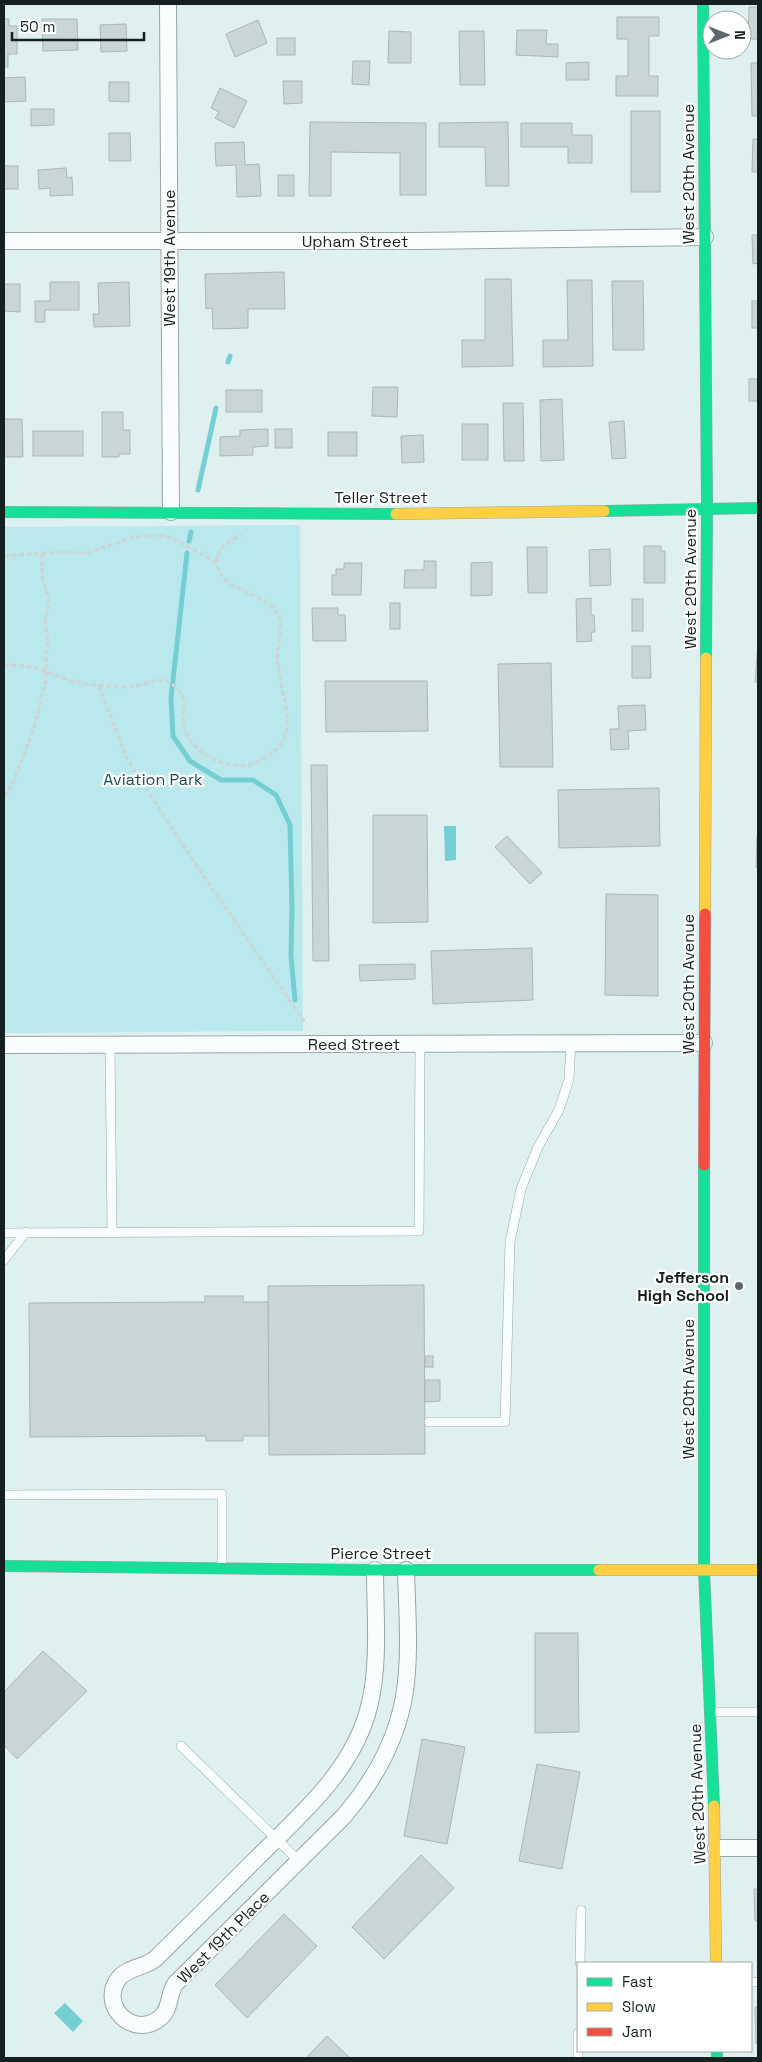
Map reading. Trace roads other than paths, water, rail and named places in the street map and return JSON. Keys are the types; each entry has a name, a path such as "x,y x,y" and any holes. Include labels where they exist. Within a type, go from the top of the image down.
{"street":[{"name":"West 19th Avenue","path":"168,4 171,512"},
{"name":"West 20th Avenue","path":"703,4 707,508 704,1570 716,1848 716,1962"},
{"name":"Upham Street","path":"4,241 426,241 705,237"},
{"name":"Teller Street","path":"4,512 421,514 758,508"},
{"name":"Reed Street","path":"4,1045 704,1043"},
{"name":"Pierce Street","path":"4,1566 375,1570 758,1570"},
{"name":"West 19th Place","path":"375,1570 375,1672 369,1708 349,1755 331,1782 155,1959 143,1966 129,1970 118,1979 113,1993 113,2001 114,2007 122,2018 141,2025 154,2022 160,2018 168,2007 171,1991 175,1984 299,1862 356,1802 377,1770 394,1734 404,1696 406,1675 406,1570"},
{"path":"716,1848 758,1848"}],"lane":[{"path":"429,1422 505,1422 510,1242 521,1188 538,1147 559,1110 569,1079 572,1043"},
{"path":"110,1044 112,1232"},
{"path":"4,1232 418,1231 420,1044"},
{"path":"4,1260 26,1232"},
{"path":"4,1495 222,1494 222,1567"},
{"path":"711,1712 758,1712"},
{"path":"181,1746 299,1862"},
{"path":"580,1962 581,1910"}],"water":[{"path":"444,826 456,826 456,860 445,861"},
{"path":"65,2003 83,2021 73,2032 54,2013"}],"waterway":[{"path":"228,362 230,356"},
{"path":"198,490 216,408"},
{"path":"189,541 191,532"},
{"path":"187,553 171,698 173,736 190,761 221,780 253,780 276,795 290,825 291,956 295,1000"}],"place":[{"name":"Jefferson High School","path":"739,1286"}],"park label":[{"name":"Aviation Park","path":"153,779"}]}
